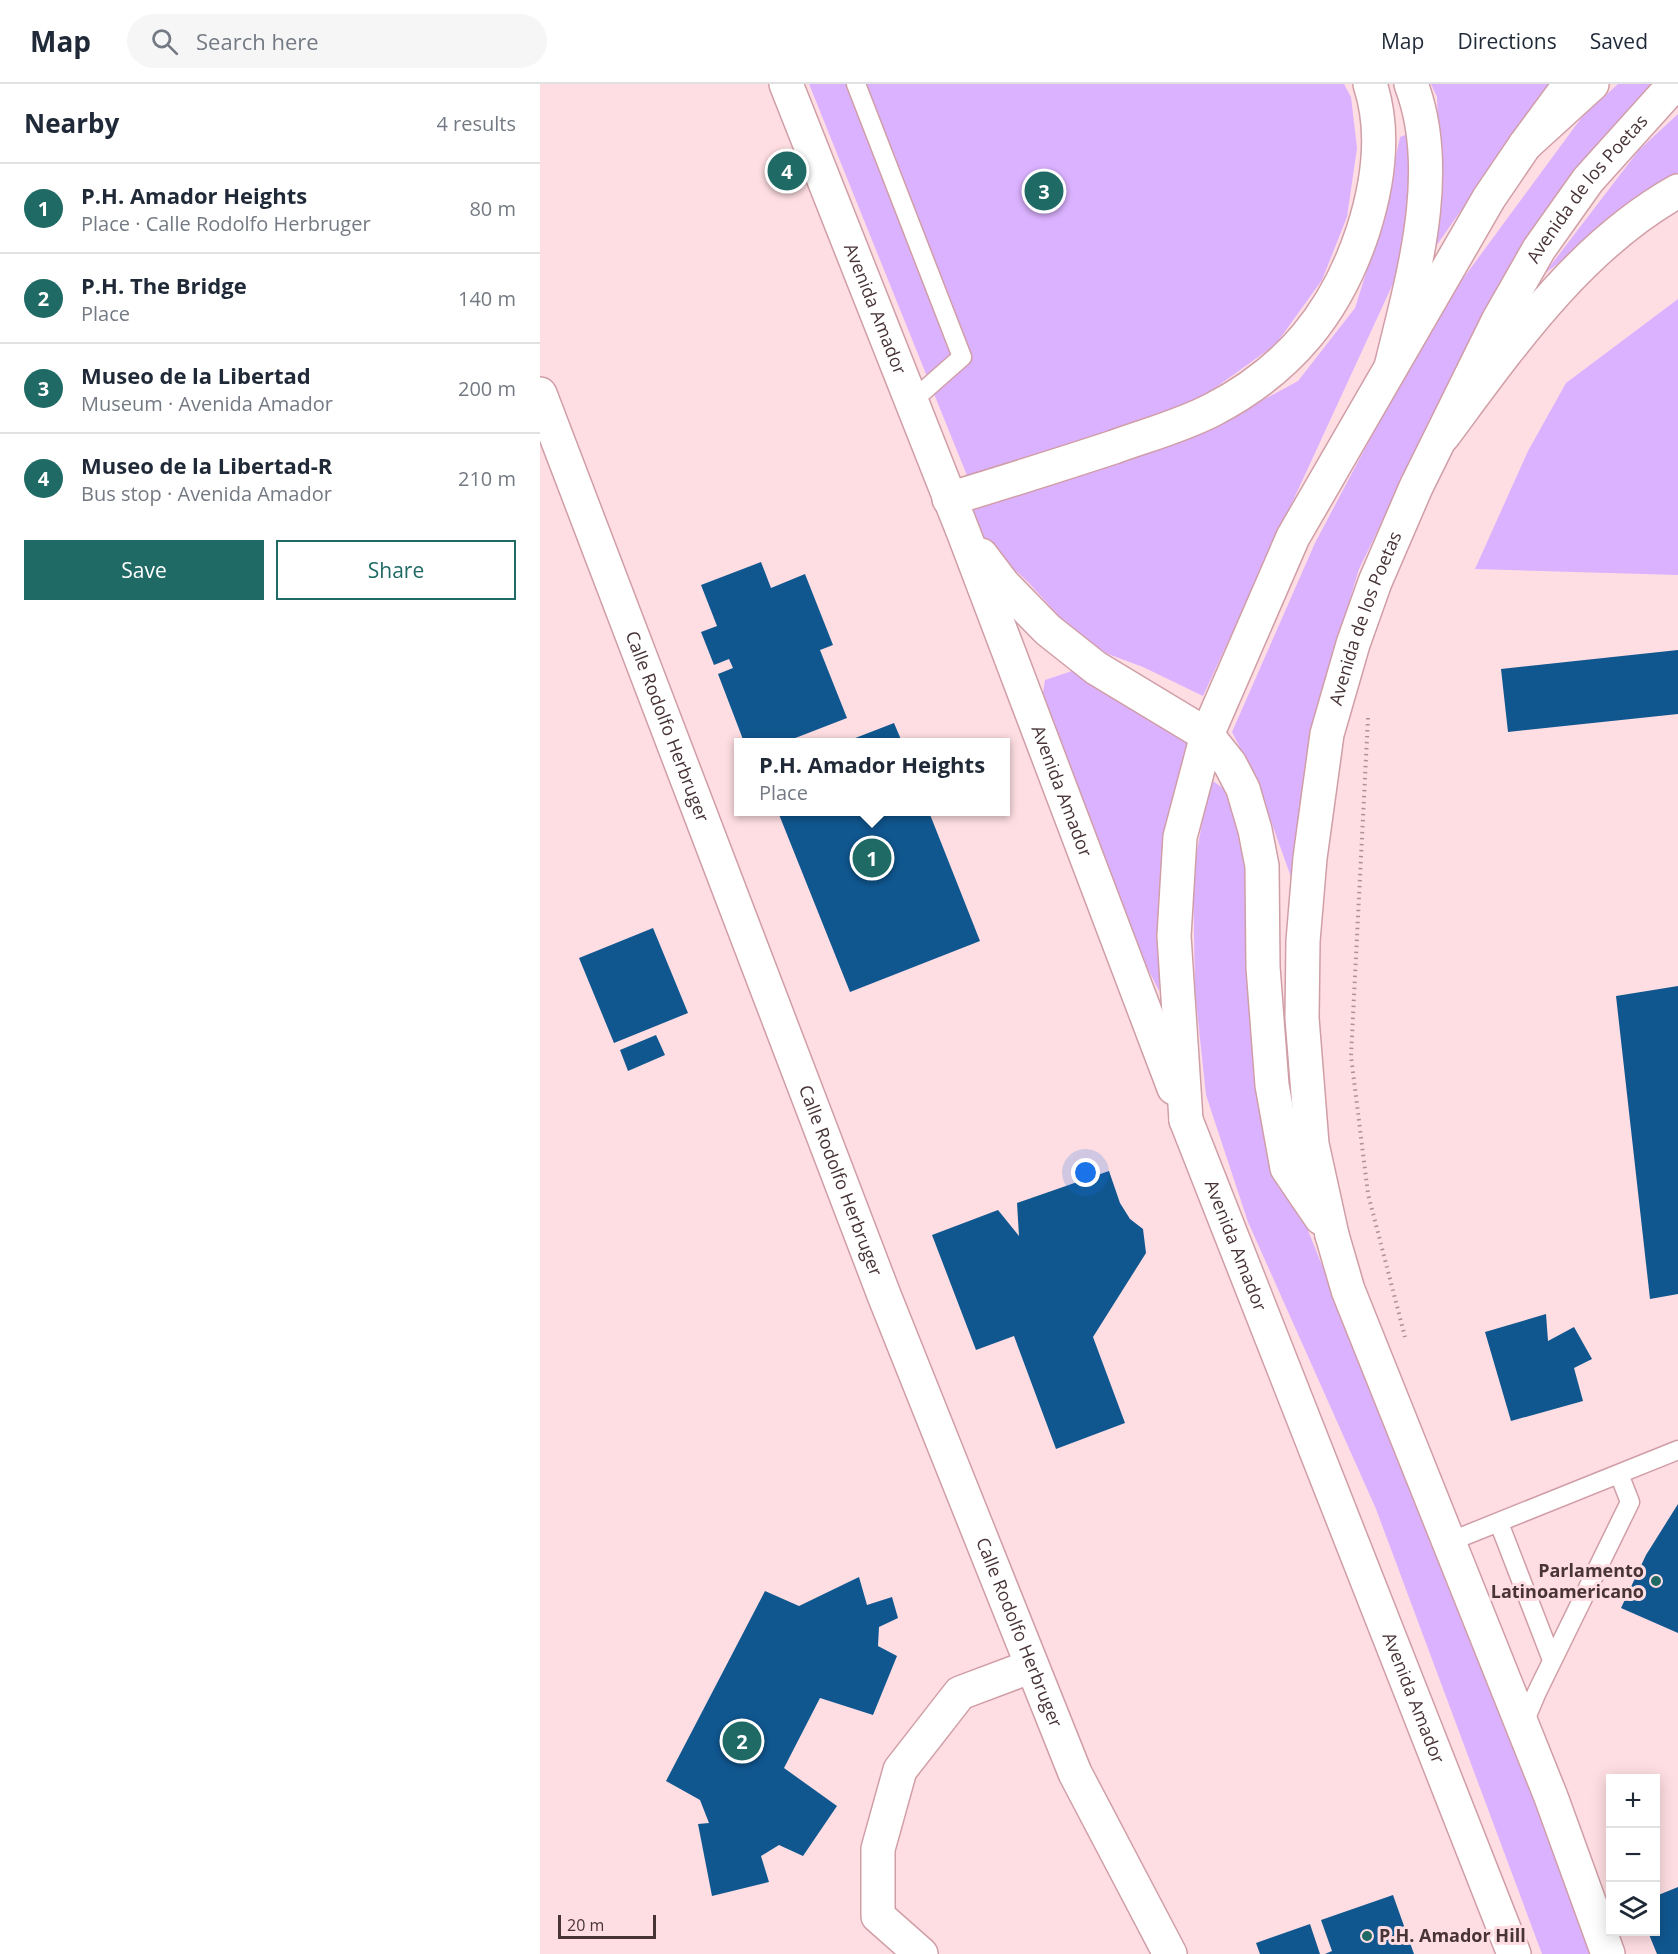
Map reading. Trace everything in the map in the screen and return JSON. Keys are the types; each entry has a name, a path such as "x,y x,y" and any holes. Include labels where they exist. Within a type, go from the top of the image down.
{"main road":[{"name":"Avenida Amador","path":"786,84 964,534 1186,1120 1514,1954"},
{"path":"949,499 1040,472 1192,419 1239,395 1287,358 1328,309 1355,256 1365,224 1374,192 1378,165 1377,113 1370,84"},
{"path":"1390,367 1420,241 1425,198 1422,127 1411,84"},
{"path":"1186,1120 1174,925 1180,837 1207,735 1293,537 1488,198 1570,84"},
{"path":"1525,145 1592,84"},
{"name":"Avenida de los Poetas","path":"1332,1235 1312,1144 1302,1018 1303,941 1310,858 1327,734 1353,644 1416,487 1498,321 1539,249 1588,180 1670,89 1678,84"},
{"path":"1443,436 1529,322 1603,244 1678,191"},
{"name":"Calle Rodolfo Herbruger","path":"540,394 884,1295 1075,1773 1170,1954"},
{"name":"Avenida Amador","path":"964,534 1003,584 1048,630 1096,668 1207,735"},
{"path":"1207,735 1230,764 1243,789 1255,830 1262,866 1263,967 1272,1085 1287,1168 1332,1235 1348,1290 1551,1797 1608,1954"},
{"path":"921,1954 878,1916 878,1849 900,1770 960,1693 1032,1666"}],"lane":[{"path":"856,84 962,357 911,402"},
{"path":"1449,1542 1678,1449"},
{"path":"1523,1726 1552,1660 1630,1502 1619,1474"},
{"path":"1499,1523 1552,1660"}],"path":[{"path":"1368,712 1351,1056 1368,1194 1408,1346"}],"shaded area":[{"path":"809,84 1344,84 1351,97 1357,148 1347,217 1322,280 1276,344 1197,401 968,478"},
{"path":"1431,84 1550,84 1434,249 1440,183 1437,97"},
{"path":"1618,84 1665,84 1517,265 1459,364 1359,569 1311,729 1291,877 1256,779 1232,732 1315,543 1434,318 1582,117"},
{"path":"1678,114 1678,176 1544,274 1639,150"},
{"path":"1411,133 1411,194 1403,262 1203,696 1143,667 1108,654 1077,636 1028,582 985,543 972,508 1117,464 1213,427 1298,381 1355,308 1382,222 1400,137"},
{"path":"1678,299 1678,575 1475,569 1528,451 1566,383"},
{"path":"1078,669 1190,743 1167,831 1159,991 1107,887 1041,706 1045,680"},
{"path":"1210,779 1230,793 1248,842 1275,1111 1309,1233 1498,1701 1593,1954 1542,1954 1376,1509 1248,1222 1206,1095 1195,992 1193,873"}],"building":[{"path":"761,562 771,588 805,574 833,645 820,650 847,718 795,738 742,738 718,674 733,668 729,659 714,665 701,632 717,626 701,585"},
{"path":"1678,650 1678,714 1508,732 1501,669"},
{"path":"894,723 900,738 855,738"},
{"path":"780,816 931,816 980,941 850,992"},
{"path":"653,928 688,1013 614,1043 579,958"},
{"path":"1678,986 1678,1294 1650,1299 1616,996"},
{"path":"656,1035 665,1055 628,1071 620,1050"},
{"path":"1109,1171 1120,1203 1130,1219 1143,1229 1146,1253 1093,1337 1125,1423 1056,1449 1014,1336 976,1350 932,1235 998,1210 1019,1236 1017,1203"},
{"path":"1546,1314 1548,1341 1574,1327 1592,1359 1574,1368 1583,1401 1511,1421 1485,1332"},
{"name":"Parlamento Latinoamericano","path":"1678,1504 1678,1633 1621,1608 1646,1555"},
{"path":"859,1577 867,1605 892,1597 898,1618 879,1627 878,1646 897,1656 873,1715 820,1698 784,1768 837,1806 803,1856 779,1845 761,1856 769,1882 712,1896 698,1824 709,1823 700,1800 666,1781 765,1591 799,1606"},
{"path":"1678,1887 1678,1954 1657,1954 1650,1936 1660,1936 1660,1894"},
{"name":"P.H. Amador Hill","path":"1393,1895 1414,1954 1325,1954 1332,1951 1321,1920"},
{"path":"1310,1924 1320,1954 1260,1954 1256,1943"}],"place":[{"name":"Museo de la Libertad-R","path":"787,171"},
{"name":"Museo de la Libertad","path":"1044,191"},
{"name":"P.H. Amador Heights","path":"872,858"},
{"name":"Parlamento Latinoamericano","path":"1656,1581"},
{"name":"P.H. The Bridge","path":"742,1741"},
{"name":"P.H. Amador Hill","path":"1367,1936"}]}
